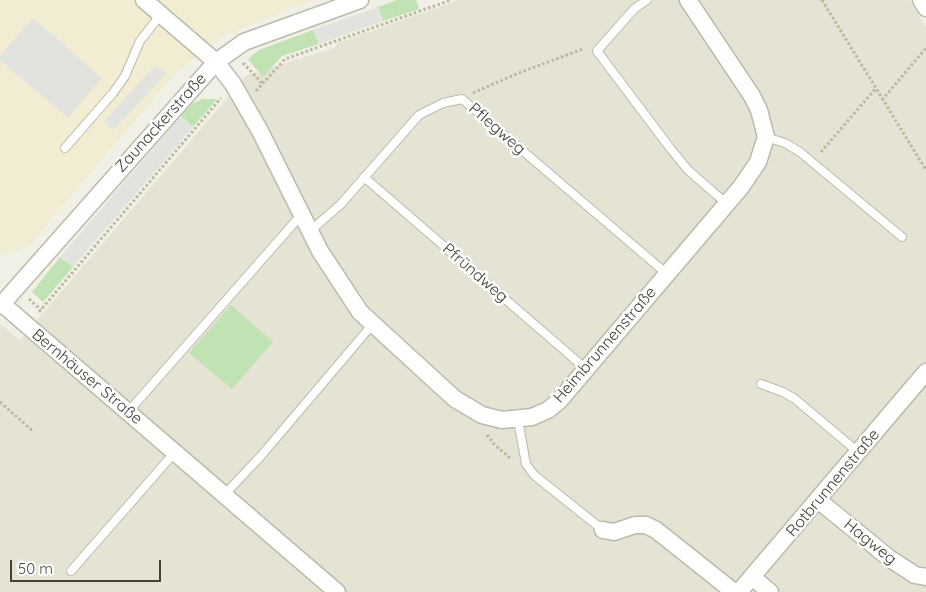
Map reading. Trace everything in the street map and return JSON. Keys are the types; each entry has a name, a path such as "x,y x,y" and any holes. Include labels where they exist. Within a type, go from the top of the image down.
{"street":[{"name":"Heimbrunnenstraße","path":"144,0 216,62 233,84 245,103 310,232 346,294 372,325 455,399 492,419 518,420 532,417 548,410 586,369 727,204 755,167 766,137"},
{"name":"Zaunackerstraße","path":"1,303 216,62 230,50 244,42 360,0"},
{"path":"688,0 752,96 764,124 766,137"},
{"path":"921,0 926,8"},
{"name":"Bernhäuser Straße","path":"1,303 337,592"},
{"name":"Rotbrunnenstraße","path":"739,592 926,372"},
{"name":"Hagweg","path":"818,500 888,558 915,575 926,577"},
{"path":"603,530 614,532 635,524 646,525 656,530 734,592"},
{"path":"752,576 770,592"}],"lane":[{"path":"646,0 634,9 597,51 688,170 727,204"},
{"path":"66,148 113,93 125,76 140,42 161,14"},
{"name":"Pflegweg","path":"310,232 341,204 419,115 444,103 462,99 667,274"},
{"path":"766,137 785,143 812,162 902,237"},
{"name":"Pfründweg","path":"364,177 586,369"},
{"path":"128,412 301,215"},
{"path":"224,495 260,457 372,325"},
{"path":"761,384 783,392 795,399 858,452"},
{"path":"518,420 526,464 549,488 603,530"},
{"path":"71,571 175,452"}],"path":[{"path":"245,103 285,59 451,0"},
{"path":"822,0 926,170"},
{"path":"462,99 496,82 580,52 587,46"},
{"path":"882,100 926,48"},
{"path":"230,50 263,84"},
{"path":"27,326 233,84"},
{"path":"812,162 876,88"},
{"path":"0,402 33,431"},
{"path":"482,415 487,434 494,444 514,461 526,464"}],"shaded area":[{"path":"0,0 314,0 224,35 173,76 28,247 0,255"},
{"path":"459,0 909,0 926,27 926,592 0,592 0,324 20,340 247,75 334,48 338,43"},
{"path":"378,7 383,21 319,44 313,30"},
{"path":"33,18 102,78 68,118 0,60 0,56"},
{"path":"156,65 166,74 113,130 104,121"},
{"path":"181,116 193,127 73,267 60,257"}],"green space":[{"path":"397,0 416,0 419,9 383,21 378,7"},
{"path":"313,30 319,44 282,56 263,77 248,59 259,50"},
{"path":"202,99 217,99 193,127 181,116 193,103"},
{"path":"60,257 73,267 43,302 32,292"},
{"path":"231,305 273,342 232,389 189,353"}]}
